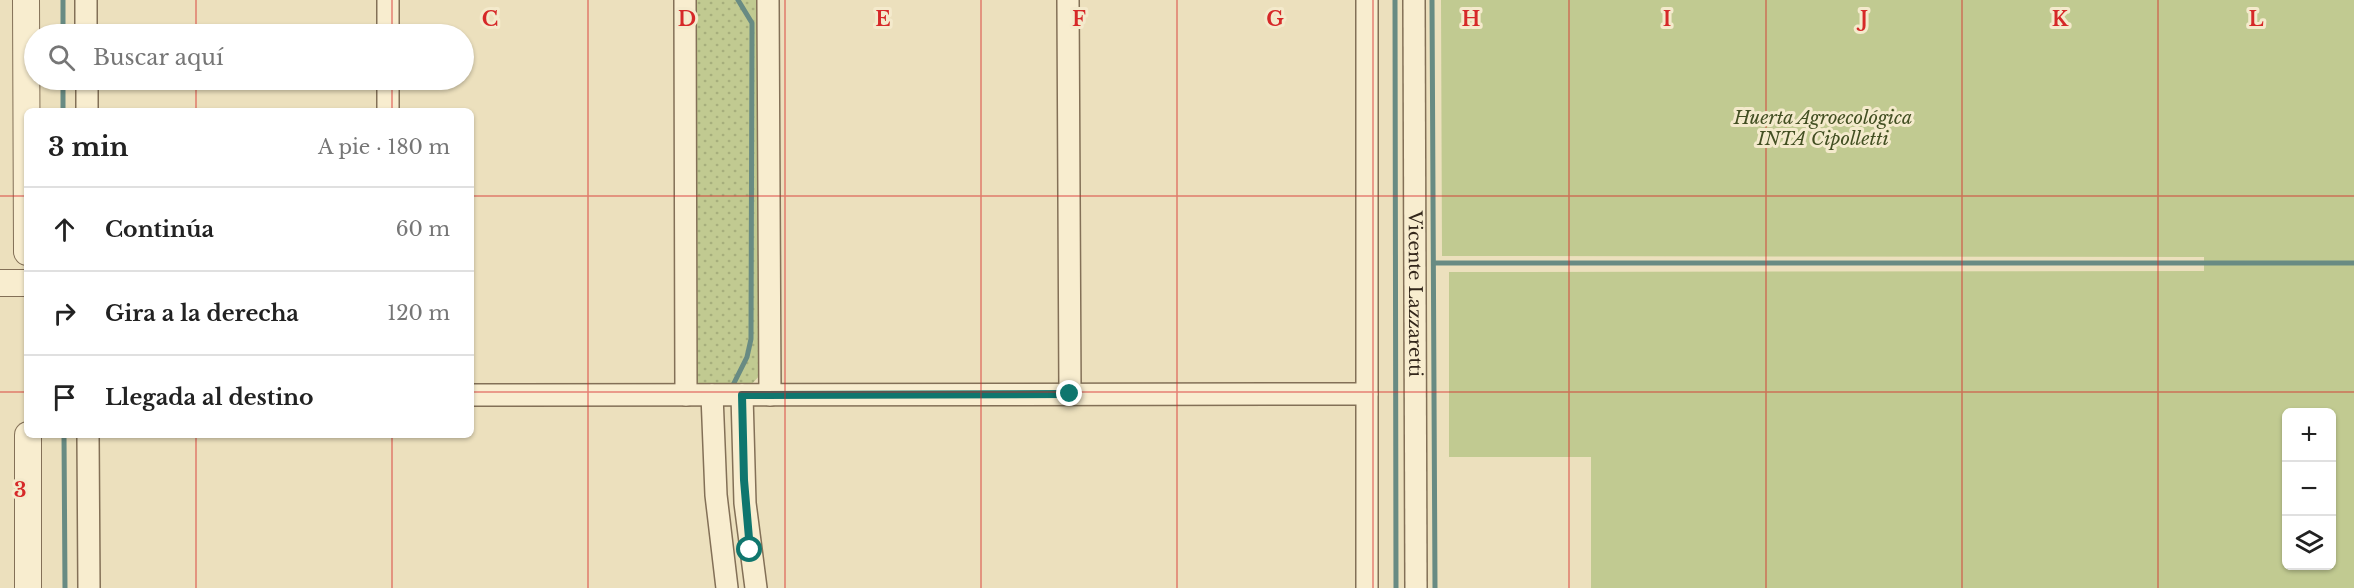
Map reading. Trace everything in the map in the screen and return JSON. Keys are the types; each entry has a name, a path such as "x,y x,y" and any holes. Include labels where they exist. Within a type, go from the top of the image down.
{"street":[{"path":"26,0 26,24"},
{"path":"86,0 86,24"},
{"path":"388,0 388,24"},
{"path":"685,0 686,395"},
{"path":"768,0 771,395"},
{"path":"1068,0 1070,394"},
{"path":"1367,0 1367,588"},
{"name":"Vicente Lazzaretti","path":"1414,0 1416,588"},
{"path":"26,90 26,108"},
{"path":"87,90 87,108"},
{"path":"388,90 388,108"},
{"path":"0,283 24,283"},
{"path":"474,395 1367,394"},
{"path":"712,395 718,520 727,588"},
{"path":"742,395 745,491 756,588"},
{"path":"28,438 28,588"},
{"path":"88,438 89,588"}],"green space":[{"path":"691,0 761,0 761,374 750,386 702,386 694,379"},
{"name":"Huerta Agroecológica INTA Cipolletti","path":"1441,0 2354,0 2354,588 1591,588 1591,457 1449,457 1449,272 2204,271 2204,257 1442,256"}],"waterway":[{"path":"63,0 63,24"},
{"path":"732,387 747,357 751,339 752,23 738,0"},
{"path":"1395,0 1396,588"},
{"path":"1432,0 1435,588"},
{"path":"63,90 63,108"},
{"path":"1434,263 2354,263"},
{"path":"64,438 65,588"}],"route":[{"path":"750,550 744,480 742,395 1070,394"}]}
